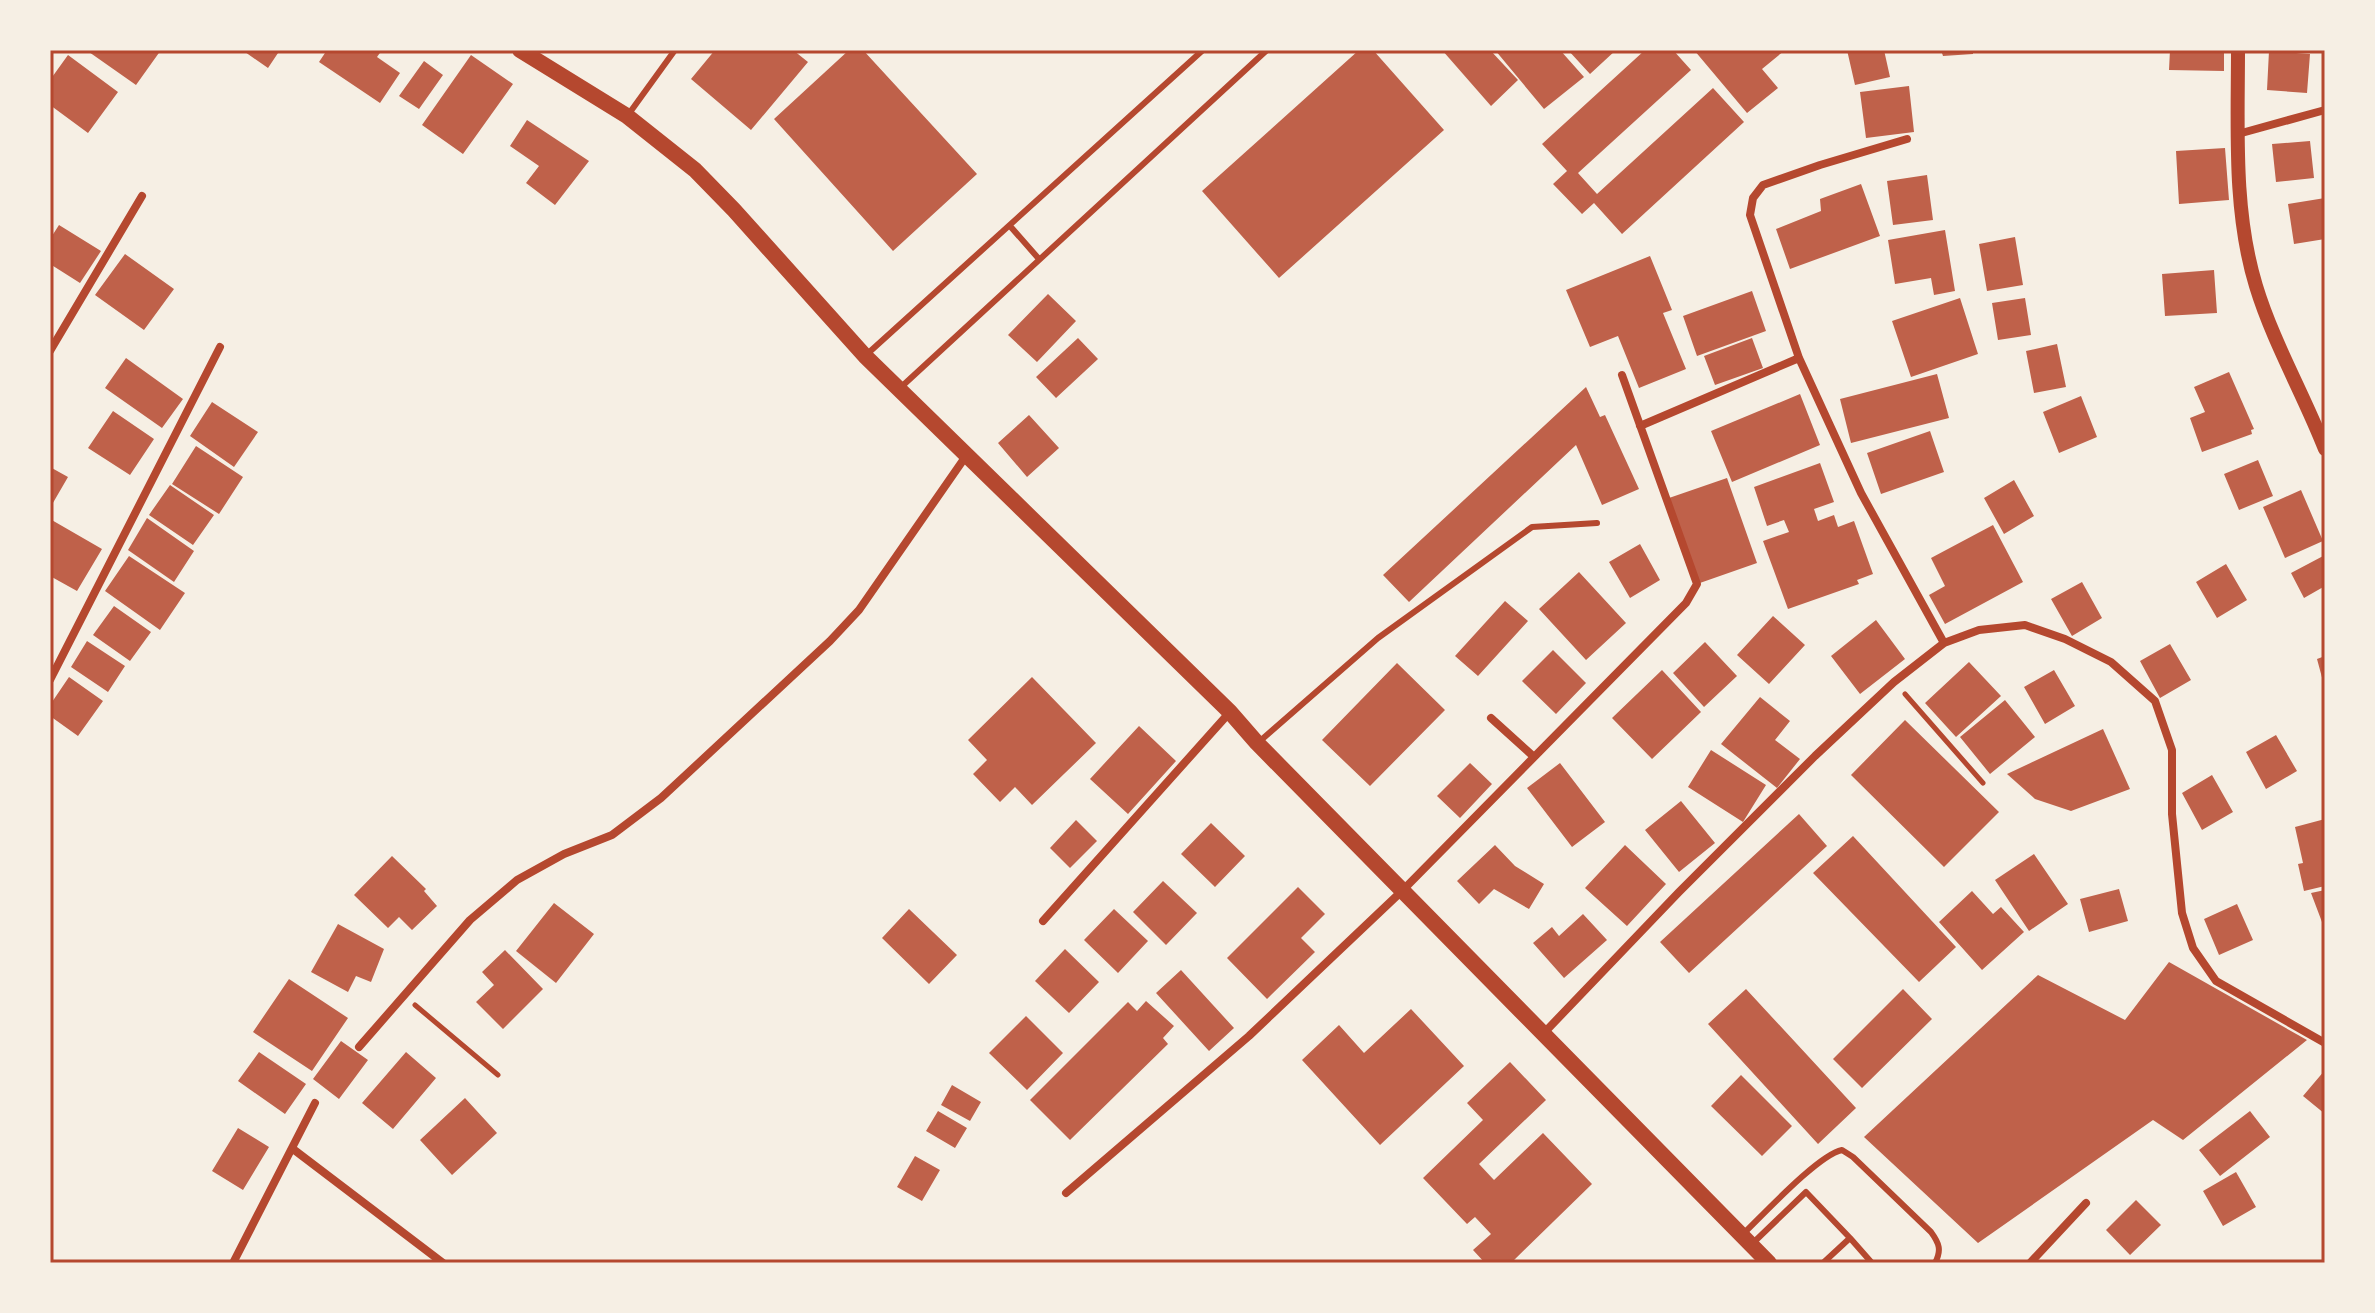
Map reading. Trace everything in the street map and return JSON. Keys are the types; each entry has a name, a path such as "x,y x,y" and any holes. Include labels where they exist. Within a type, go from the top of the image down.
{"main road":[{"path":"520,50 627,116 695,170 865,356 1230,712 1769,1263"}],"street":[{"path":"2238,50 2242,226 2256,287 2325,449"},
{"path":"2238,134 2325,110"},
{"path":"1907,139 1763,185 1753,198 1750,215 1799,358 1861,493 1944,643"},
{"path":"50,351 142,196"},
{"path":"50,680 220,347"},
{"path":"1640,426 1799,358"},
{"path":"1066,1193 1249,1036 1403,890 1686,603 1697,584 1622,375"},
{"path":"359,1047 470,920 517,880 564,854 612,835 661,798 830,641 859,610 966,456"},
{"path":"1543,1034 1794,777 1894,682 1944,643 1979,630 2025,625 2065,639 2111,662 2155,701 2172,750 2172,814 2182,913 2193,948 2216,981 2325,1043"},
{"path":"1043,921 1230,712"},
{"path":"1491,718 1533,756"},
{"path":"233,1263 315,1103"},
{"path":"293,1149 443,1263"},
{"path":"2030,1263 2086,1203"}],"lane":[{"path":"627,116 675,50"},
{"path":"865,356 1203,50"},
{"path":"899,389 1267,50"},
{"path":"1010,226 1039,259"},
{"path":"1257,743 1378,638 1532,527 1597,523"},
{"path":"1747,1240 1814,1167 1832,1152 1842,1150 1931,1232 1939,1243 1940,1253 1935,1263"},
{"path":"1747,1240 1806,1192 1872,1263"},
{"path":"1823,1263 1850,1238"}],"path":[{"path":"1894,682 1983,783"},
{"path":"402,995 498,1075"}],"building":[{"path":"161,50 136,85 89,52"},
{"path":"280,50 268,68 245,52"},
{"path":"327,50 382,50 377,57 400,73 380,103 319,62"},
{"path":"715,50 793,50 808,62 751,130 691,79"},
{"path":"849,50 863,50 977,174 893,251 774,119"},
{"path":"1359,50 1373,50 1444,130 1279,278 1202,191"},
{"path":"1442,50 1490,50 1518,80 1491,106"},
{"path":"1495,50 1560,50 1584,77 1544,109"},
{"path":"1568,50 1616,50 1590,74"},
{"path":"1645,50 1673,50 1691,70 1578,173 1597,194 1713,88 1744,122 1622,234 1594,203 1582,214 1553,184 1567,171 1542,144"},
{"path":"1694,50 1785,50 1762,69 1778,88 1747,113"},
{"path":"1847,50 1884,50 1890,77 1855,85"},
{"path":"1941,50 1973,50 1973,54 1943,56"},
{"path":"2170,50 2224,50 2224,71 2169,70"},
{"path":"2269,51 2310,54 2307,93 2267,90"},
{"path":"68,55 118,92 88,133 50,105 50,80"},
{"path":"471,55 513,84 463,154 422,125"},
{"path":"424,61 443,75 419,109 399,96"},
{"path":"1909,86 1914,132 1866,138 1860,92"},
{"path":"527,120 589,161 555,205 526,183 539,166 510,146"},
{"path":"2310,141 2314,178 2276,182 2272,144"},
{"path":"2225,148 2229,200 2179,204 2176,151"},
{"path":"1927,175 1933,220 1893,225 1887,181"},
{"path":"1861,184 1880,236 1790,269 1776,229 1821,211 1820,199"},
{"path":"2325,198 2325,239 2294,244 2288,204"},
{"path":"59,225 101,251 80,283 50,264 50,239"},
{"path":"1945,230 1955,291 1934,295 1931,278 1895,284 1888,240"},
{"path":"2015,237 2023,285 1987,291 1979,244"},
{"path":"125,254 174,289 144,330 95,295"},
{"path":"1650,256 1672,310 1663,313 1686,369 1639,388 1618,336 1590,347 1566,290"},
{"path":"2214,270 2217,313 2165,316 2162,274"},
{"path":"1752,291 1766,331 1697,356 1683,316"},
{"path":"1048,294 1076,321 1037,362 1008,335"},
{"path":"1960,298 1978,354 1911,377 1892,321"},
{"path":"2025,298 2031,335 1998,340 1992,303"},
{"path":"1078,338 1098,359 1056,398 1036,377"},
{"path":"1752,338 1763,368 1715,385 1704,356"},
{"path":"2057,344 2066,387 2034,393 2026,351"},
{"path":"126,358 183,399 162,428 105,388"},
{"path":"2229,372 2254,429 2251,430 2252,434 2202,452 2190,418 2205,412 2194,387"},
{"path":"1937,374 1949,418 1851,443 1840,399"},
{"path":"1586,387 1600,417 1605,415 1639,489 1602,505 1576,445 1409,602 1383,575"},
{"path":"1800,394 1820,445 1732,482 1711,431"},
{"path":"2081,396 2097,437 2059,453 2043,412"},
{"path":"212,402 258,432 234,467 190,436"},
{"path":"113,411 154,439 130,475 88,448"},
{"path":"1029,415 1059,448 1027,477 998,443"},
{"path":"1930,431 1944,472 1881,494 1867,453"},
{"path":"196,446 243,477 219,514 172,484"},
{"path":"2258,460 2273,496 2239,510 2224,474"},
{"path":"1820,463 1834,502 1814,509 1818,521 1834,515 1838,527 1854,521 1873,574 1857,580 1859,584 1788,609 1763,541 1789,532 1784,520 1767,526 1754,487"},
{"path":"50,467 68,477 50,508"},
{"path":"1727,478 1757,563 1697,584 1669,498"},
{"path":"2014,480 2034,516 2004,534 1984,498"},
{"path":"170,485 214,515 193,545 149,515"},
{"path":"2301,490 2323,541 2285,558 2263,507"},
{"path":"147,518 194,551 174,582 128,550"},
{"path":"50,519 102,549 77,591 50,576"},
{"path":"1993,525 2023,582 1945,624 1929,595 1945,586 1931,558"},
{"path":"1640,544 1660,580 1630,598 1609,562"},
{"path":"2325,555 2325,586 2304,598 2291,573"},
{"path":"129,556 185,593 160,630 105,591"},
{"path":"2226,564 2247,600 2217,618 2196,582"},
{"path":"1579,572 1626,623 1586,660 1539,609"},
{"path":"2082,582 2102,618 2072,636 2051,599"},
{"path":"1505,601 1528,621 1478,676 1455,656"},
{"path":"114,606 151,632 130,661 93,635"},
{"path":"1773,616 1805,645 1769,684 1737,655"},
{"path":"1876,620 1905,659 1860,694 1831,656"},
{"path":"87,641 125,666 108,692 71,667"},
{"path":"1705,642 1737,676 1704,707 1673,673"},
{"path":"2170,644 2191,680 2160,698 2140,661"},
{"path":"1553,650 1586,683 1556,714 1522,681"},
{"path":"2325,656 2325,685 2324,685 2317,659"},
{"path":"1969,662 2001,696 1956,737 1925,703"},
{"path":"1397,663 1445,710 1370,786 1322,740"},
{"path":"1662,670 1701,712 1652,759 1612,718"},
{"path":"2054,670 2075,706 2045,724 2024,687"},
{"path":"69,677 103,701 78,736 50,716 50,705"},
{"path":"1032,677 1096,743 1032,805 1015,787 1000,802 973,774 987,760 968,740"},
{"path":"1760,697 1790,721 1775,740 1800,759 1777,788 1721,744"},
{"path":"2005,700 2035,737 1990,774 1960,737"},
{"path":"1905,720 1999,812 1944,867 1851,775"},
{"path":"1139,726 1176,761 1128,814 1090,779"},
{"path":"2103,729 2130,789 2071,811 2035,799 2007,774"},
{"path":"2276,735 2297,771 2266,789 2246,752"},
{"path":"1711,750 1766,785 1743,822 1688,787"},
{"path":"1470,763 1492,784 1460,818 1437,796"},
{"path":"1560,763 1605,822 1572,847 1527,788"},
{"path":"2212,775 2233,812 2202,830 2182,793"},
{"path":"1681,801 1715,843 1679,872 1645,830"},
{"path":"1799,814 1827,846 1689,973 1660,942"},
{"path":"2325,819 2325,886 2304,891 2298,864 2303,863 2295,827"},
{"path":"1076,820 1097,841 1070,868 1050,848"},
{"path":"1211,823 1245,856 1215,887 1181,854"},
{"path":"1853,836 1956,947 1919,982 1813,873"},
{"path":"1495,845 1515,866 1544,884 1529,909 1494,889 1479,904 1457,881"},
{"path":"1625,845 1666,884 1627,926 1585,888"},
{"path":"2034,854 2068,904 2029,931 1995,880"},
{"path":"392,856 426,889 424,891 437,906 412,930 399,917 388,928 354,895"},
{"path":"1163,881 1197,913 1166,945 1133,912"},
{"path":"1298,887 1325,914 1301,938 1315,952 1267,999 1227,958"},
{"path":"2119,889 2128,921 2089,932 2080,899"},
{"path":"2325,890 2325,930 2311,893"},
{"path":"1972,891 1993,914 2001,907 2024,932 1982,970 1939,922"},
{"path":"554,903 594,934 556,983 516,951"},
{"path":"2237,904 2253,940 2219,955 2204,919"},
{"path":"909,909 957,955 929,984 882,938"},
{"path":"1114,909 1148,941 1118,973 1084,940"},
{"path":"1583,914 1607,940 1564,978 1533,943 1552,927 1559,936"},
{"path":"338,924 384,949 371,982 356,976 348,992 311,972"},
{"path":"1065,949 1099,982 1069,1013 1035,981"},
{"path":"505,950 543,989 503,1029 476,1002 494,985 482,972"},
{"path":"2169,962 2307,1040 2183,1140 2153,1120 1978,1243 1864,1137 2038,975 2125,1020"},
{"path":"1181,970 1234,1028 1209,1051 1156,993"},
{"path":"289,979 348,1018 312,1071 253,1032"},
{"path":"1746,989 1856,1108 1818,1144 1708,1024"},
{"path":"1903,989 1932,1019 1862,1088 1833,1059"},
{"path":"1146,1001 1174,1026 1163,1038 1168,1044 1070,1140 1030,1100 1128,1002 1137,1011"},
{"path":"1411,1009 1464,1066 1380,1145 1302,1060 1339,1025 1364,1053"},
{"path":"1026,1016 1063,1053 1027,1090 989,1053"},
{"path":"341,1041 368,1060 339,1099 313,1079"},
{"path":"259,1052 306,1084 285,1114 238,1081"},
{"path":"406,1052 436,1078 393,1129 362,1103"},
{"path":"1510,1062 1546,1100 1479,1164 1494,1180 1543,1133 1592,1184 1511,1263 1485,1263 1473,1250 1491,1234 1475,1217 1467,1224 1423,1178 1483,1120 1467,1103"},
{"path":"2325,1070 2325,1114 2303,1096"},
{"path":"1741,1075 1792,1126 1762,1156 1711,1106"},
{"path":"952,1085 981,1102 970,1121 941,1105"},
{"path":"465,1098 497,1133 452,1175 420,1140"},
{"path":"938,1111 967,1128 955,1148 926,1131"},
{"path":"2250,1111 2270,1137 2220,1176 2199,1150"},
{"path":"238,1128 269,1147 243,1190 212,1171"},
{"path":"915,1156 940,1170 922,1201 897,1187"},
{"path":"2236,1172 2256,1207 2223,1226 2203,1191"},
{"path":"2136,1200 2161,1225 2130,1255 2106,1230"}]}
